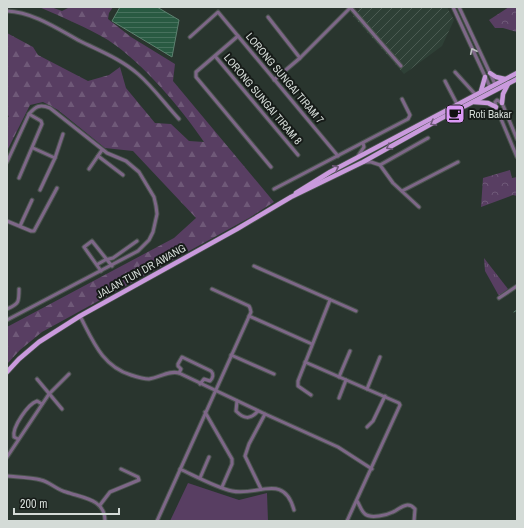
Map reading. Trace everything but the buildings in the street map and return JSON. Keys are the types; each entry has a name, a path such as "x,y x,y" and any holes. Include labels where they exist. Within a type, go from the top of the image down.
{"main road":[{"path":"490,73 496,77 505,79"},
{"name":"JALAN TUN DR AWANG","path":"292,197 301,189 358,156 517,73"},
{"path":"481,91 485,77"},
{"name":"JALAN TUN DR AWANG","path":"7,372 19,359 39,342 80,316 292,197 362,162 517,79"},
{"path":"502,103 503,94 508,84"},
{"path":"474,102 496,107"}],"street":[{"path":"274,80 300,58 350,7 401,66"},
{"path":"453,7 485,77 492,86"},
{"path":"459,7 490,73 492,86"},
{"path":"7,12 13,12 37,19 123,62 154,89 179,119"},
{"name":"LORONG SUNGAI TIRAM 7","path":"190,36 218,12 338,156"},
{"path":"268,17 300,58"},
{"path":"238,36 196,72 196,77 271,167"},
{"name":"LORONG SUNGAI TIRAM 8","path":"215,56 298,155"},
{"path":"455,72 475,94"},
{"path":"445,81 457,104"},
{"path":"274,189 410,117 402,99"},
{"path":"517,139 502,103 499,100 496,100 496,107 517,157"},
{"path":"7,162 29,114 39,105 50,108 102,150 110,155 126,161 137,169 154,197 157,214 153,232 149,240 138,251 7,320"},
{"path":"19,178 42,123 29,114"},
{"path":"40,190 55,158 63,134"},
{"path":"362,162 379,165 428,138"},
{"path":"363,143 374,149"},
{"path":"358,156 364,147 363,143"},
{"path":"32,148 55,158"},
{"path":"88,168 102,150"},
{"path":"377,154 375,162 393,183 419,207"},
{"path":"98,156 123,175"},
{"path":"402,191 458,162"},
{"path":"7,221 34,231 58,188"},
{"path":"20,226 32,200"},
{"path":"101,270 84,246 92,241 105,260 112,266"},
{"path":"98,264 113,258 137,241"},
{"path":"254,266 356,311"},
{"path":"499,298 517,286"},
{"path":"7,309 17,303 20,289"},
{"path":"157,521 251,309 249,306 212,289"},
{"path":"311,395 298,386 297,383 330,300"},
{"path":"80,316 98,348 114,368 145,379 172,372 179,373 214,391 338,447 372,469"},
{"path":"249,316 312,344"},
{"path":"339,377 350,351"},
{"path":"231,355 274,374"},
{"path":"367,389 380,357"},
{"path":"179,373 181,369 178,364 182,358 211,370 213,374 211,380 204,379 200,384"},
{"path":"305,362 399,403 400,408 347,521"},
{"path":"7,457 42,404 68,374"},
{"path":"37,379 62,409"},
{"path":"339,398 346,380"},
{"path":"366,427 373,421 385,396"},
{"path":"18,439 14,437 13,432 22,417 34,402 37,401 42,404"},
{"path":"237,401 236,411 243,416 250,418 258,411"},
{"path":"205,412 232,459 232,464 222,487"},
{"path":"261,489 245,456 249,444 265,414"},
{"path":"200,478 209,457"},
{"path":"100,505 110,492 139,480 138,477 121,469"},
{"path":"180,469 222,487 238,492 272,488 279,489 291,499 294,510"},
{"path":"7,476 40,479 65,492 91,499 100,505 105,521"},
{"path":"357,501 364,514 370,516 391,513 404,505 411,506 415,509 414,521"}],"shaded area":[{"path":"120,7 157,7 179,20 172,57 112,21"},
{"path":"359,7 447,7 454,20 442,46 404,74 353,16 359,10"}],"green space":[{"path":"39,7 51,7 62,11 70,7 113,7 109,13 108,19 131,37 175,64 173,81 274,202 249,218 42,332 20,350 7,364 7,327 174,238 196,218 133,151 105,148 58,110 43,102 30,105 7,151 7,119 9,116 7,115 7,33 33,47 38,55 88,81 109,75 120,67 126,88 155,123 171,124 189,141 204,142 160,86 121,49 108,40 74,22"},
{"path":"509,7 517,7 517,32 503,28 495,28 489,20"},
{"path":"510,170 512,178 517,177 517,196 513,195 481,207 483,178"},
{"path":"484,258 508,289 499,296 485,271"},
{"path":"188,483 239,500 267,493 268,521 170,521"}],"place":[{"name":"Roti Bakar","path":"455,114"}]}
